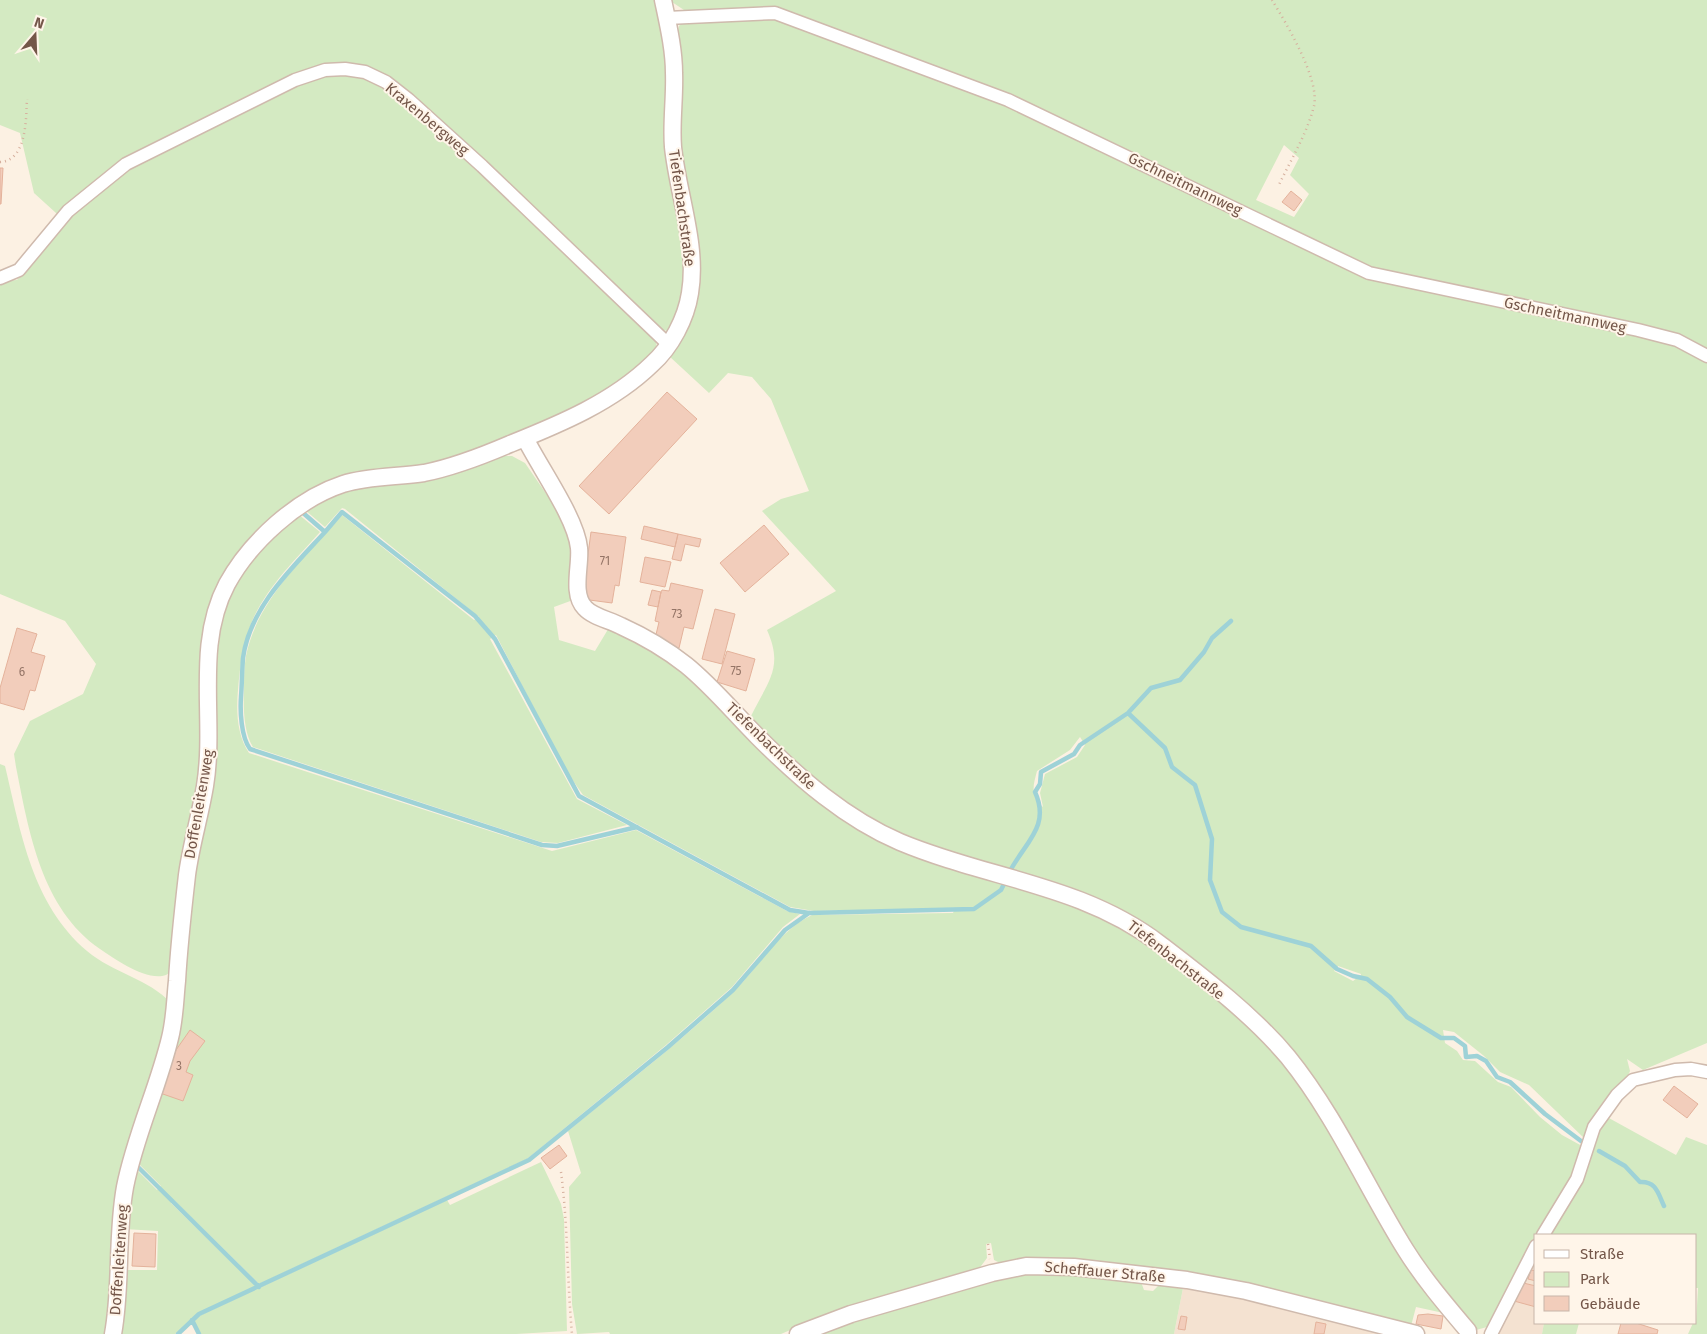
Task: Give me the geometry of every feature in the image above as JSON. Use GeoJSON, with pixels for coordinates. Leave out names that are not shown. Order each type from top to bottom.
{"type":"FeatureCollection","features":[{"type":"Feature","properties":{"kind":"street","name":"Tiefenbachstraße"},"geometry":{"type":"LineString","coordinates":[[663,0],[674,68],[673,145],[692,265],[690,295],[683,319],[669,345],[653,364],[594,407],[525,438],[574,525],[579,548],[579,597],[584,607],[631,630],[682,662],[703,679],[793,770],[826,798],[863,823],[898,841],[935,855],[1016,878],[1099,906],[1123,919],[1185,964],[1242,1012],[1288,1058],[1332,1121],[1407,1252],[1441,1299],[1468,1330],[1468,1334]]}},
{"type":"Feature","properties":{"kind":"street","name":"Gschneitmannweg"},"geometry":{"type":"LineString","coordinates":[[666,18],[774,13],[1008,100],[1369,272],[1638,330],[1677,340],[1707,356]]}},
{"type":"Feature","properties":{"kind":"street","name":"Kraxenbergweg"},"geometry":{"type":"LineString","coordinates":[[0,278],[19,270],[68,211],[126,164],[295,80],[325,70],[345,69],[386,82],[409,100],[669,345]]}},
{"type":"Feature","properties":{"kind":"street","name":"Doffenleitenweg"},"geometry":{"type":"LineString","coordinates":[[113,1334],[118,1299],[119,1224],[126,1182],[168,1045],[176,1006],[176,985],[188,869],[205,786],[210,746],[208,661],[212,623],[226,586],[240,563],[260,541],[286,516],[315,497],[344,484],[425,472],[469,461],[525,438]]}},
{"type":"Feature","properties":{"kind":"street"},"geometry":{"type":"LineString","coordinates":[[1544,1234],[1576,1179],[1594,1127],[1618,1095],[1634,1080],[1675,1070],[1691,1069],[1707,1072]]}},
{"type":"Feature","properties":{"kind":"street"},"geometry":{"type":"LineString","coordinates":[[1491,1334],[1534,1250]]}},
{"type":"Feature","properties":{"kind":"street","name":"Scheffauer Straße"},"geometry":{"type":"LineString","coordinates":[[798,1334],[851,1314],[992,1273],[1026,1266],[1074,1267],[1187,1280],[1255,1293],[1416,1334]]}},
{"type":"Feature","properties":{"kind":"path"},"geometry":{"type":"LineString","coordinates":[[1272,0],[1294,36],[1309,71],[1315,104],[1278,187]]}},
{"type":"Feature","properties":{"kind":"path"},"geometry":{"type":"LineString","coordinates":[[0,162],[5,162],[16,152],[25,135],[27,99]]}},
{"type":"Feature","properties":{"kind":"path"},"geometry":{"type":"LineString","coordinates":[[561,1172],[567,1219],[567,1272],[572,1334]]}},
{"type":"Feature","properties":{"kind":"shaded area"},"geometry":{"type":"Polygon","coordinates":[[[1530,1265],[1534,1266],[1534,1324],[1544,1324],[1542,1334],[1499,1334],[1499,1328],[1530,1265]]]}},
{"type":"Feature","properties":{"kind":"shaded area"},"geometry":{"type":"Polygon","coordinates":[[[1183,1288],[1253,1299],[1386,1334],[1174,1334],[1183,1288]]]}},
{"type":"Feature","properties":{"kind":"green space"},"geometry":{"type":"Polygon","coordinates":[[[0,0],[656,0],[664,40],[668,79],[672,181],[685,251],[687,275],[683,305],[678,319],[670,332],[661,329],[412,96],[376,71],[367,68],[352,66],[337,73],[359,76],[379,83],[407,102],[652,334],[656,346],[655,351],[643,367],[620,384],[590,402],[518,437],[484,451],[433,467],[360,475],[337,481],[319,489],[271,523],[239,555],[216,596],[207,624],[200,690],[206,739],[205,759],[182,880],[176,953],[171,971],[166,975],[150,975],[114,958],[80,932],[64,912],[51,891],[41,867],[26,817],[16,767],[14,754],[30,721],[83,694],[96,664],[65,621],[0,594],[0,281],[17,280],[67,223],[34,193],[20,133],[0,125],[0,0]]]}},
{"type":"Feature","properties":{"kind":"green space"},"geometry":{"type":"Polygon","coordinates":[[[669,0],[1707,0],[1707,351],[1671,342],[1707,360],[1707,1043],[1643,1070],[1627,1059],[1630,1071],[1626,1080],[1584,1138],[1529,1085],[1500,1072],[1484,1056],[1454,1032],[1443,1030],[1445,1043],[1457,1051],[1463,1060],[1475,1061],[1498,1082],[1511,1087],[1540,1117],[1562,1135],[1582,1146],[1571,1179],[1539,1234],[1534,1234],[1534,1239],[1497,1314],[1487,1327],[1476,1330],[1433,1284],[1298,1063],[1162,942],[898,836],[831,796],[755,726],[751,716],[768,683],[774,665],[772,643],[767,630],[836,591],[762,511],[781,499],[809,491],[771,399],[752,377],[728,373],[709,393],[669,356],[694,309],[679,158],[676,38],[679,26],[690,14],[669,0]],[[1284,145],[1256,200],[1294,217],[1309,194],[1290,175],[1299,158],[1284,145]],[[1080,737],[1070,750],[1037,771],[1034,781],[1034,795],[1043,807],[1040,793],[1045,774],[1077,757],[1085,745],[1080,737]],[[1338,966],[1334,971],[1353,981],[1361,975],[1361,974],[1338,966]]]}},
{"type":"Feature","properties":{"kind":"green space"},"geometry":{"type":"Polygon","coordinates":[[[497,456],[512,456],[525,463],[569,527],[574,549],[573,600],[554,607],[559,640],[595,651],[610,626],[627,634],[684,672],[820,799],[1000,878],[1128,927],[1248,1023],[1291,1068],[1448,1314],[1416,1307],[1411,1326],[1288,1294],[1002,1264],[994,1260],[991,1243],[986,1244],[987,1258],[978,1270],[823,1316],[781,1334],[610,1334],[609,1332],[577,1334],[572,1304],[569,1187],[581,1173],[568,1131],[694,1028],[734,991],[779,939],[812,915],[953,913],[955,908],[814,911],[790,907],[583,795],[567,772],[496,635],[490,639],[577,799],[627,825],[558,843],[541,842],[253,747],[246,728],[244,705],[245,660],[252,636],[261,616],[285,580],[342,515],[474,620],[479,617],[345,509],[342,508],[325,527],[305,510],[343,490],[497,456]]]}},
{"type":"Feature","properties":{"kind":"green space"},"geometry":{"type":"Polygon","coordinates":[[[298,514],[320,532],[266,595],[253,619],[242,654],[237,714],[242,739],[249,753],[552,851],[636,830],[787,911],[800,914],[783,927],[732,987],[666,1045],[527,1159],[259,1284],[174,1200],[171,1203],[256,1286],[200,1312],[175,1334],[118,1334],[123,1270],[157,1270],[158,1231],[124,1229],[135,1168],[157,1190],[161,1186],[137,1162],[142,1156],[180,1022],[212,667],[228,591],[248,560],[298,514]]]}},
{"type":"Feature","properties":{"kind":"green space"},"geometry":{"type":"Polygon","coordinates":[[[0,764],[5,766],[23,842],[31,866],[53,912],[68,932],[97,959],[142,982],[171,1003],[145,1102],[109,1334],[0,1334],[0,764]]]}},
{"type":"Feature","properties":{"kind":"green space"},"geometry":{"type":"Polygon","coordinates":[[[1607,1117],[1676,1155],[1686,1137],[1707,1145],[1707,1334],[1688,1334],[1693,1324],[1697,1324],[1697,1234],[1550,1234],[1572,1199],[1598,1129],[1607,1117]]]}},
{"type":"Feature","properties":{"kind":"green space"},"geometry":{"type":"Polygon","coordinates":[[[541,1162],[561,1204],[564,1219],[567,1331],[516,1334],[200,1334],[194,1321],[201,1315],[447,1200],[450,1205],[541,1162]]]}},
{"type":"Feature","properties":{"kind":"green space"},"geometry":{"type":"Polygon","coordinates":[[[1046,1271],[1141,1282],[1144,1290],[1153,1291],[1159,1285],[1183,1288],[1174,1334],[814,1334],[828,1328],[1008,1275],[1046,1271]]]}},
{"type":"Feature","properties":{"kind":"green space"},"geometry":{"type":"Polygon","coordinates":[[[1544,1324],[1579,1324],[1576,1334],[1542,1334],[1544,1324]]]}},
{"type":"Feature","properties":{"kind":"building"},"geometry":{"type":"Polygon","coordinates":[[[0,168],[3,168],[1,204],[0,204],[0,168]]]}},
{"type":"Feature","properties":{"kind":"building"},"geometry":{"type":"Polygon","coordinates":[[[1291,191],[1302,200],[1294,211],[1282,202],[1291,191]]]}},
{"type":"Feature","properties":{"kind":"building"},"geometry":{"type":"Polygon","coordinates":[[[667,392],[697,419],[609,514],[579,486],[667,392]]]}},
{"type":"Feature","properties":{"kind":"building"},"geometry":{"type":"Polygon","coordinates":[[[764,525],[789,554],[745,592],[720,563],[764,525]]]}},
{"type":"Feature","properties":{"kind":"building"},"geometry":{"type":"Polygon","coordinates":[[[644,526],[678,534],[675,547],[641,539],[644,526]]]}},
{"type":"Feature","properties":{"kind":"building"},"geometry":{"type":"Polygon","coordinates":[[[591,532],[626,537],[619,586],[615,585],[612,603],[582,599],[591,532]]]}},
{"type":"Feature","properties":{"kind":"building"},"geometry":{"type":"Polygon","coordinates":[[[678,534],[701,539],[699,547],[685,544],[681,561],[672,559],[678,534]]]}},
{"type":"Feature","properties":{"kind":"building"},"geometry":{"type":"Polygon","coordinates":[[[645,557],[671,562],[665,587],[640,582],[645,557]]]}},
{"type":"Feature","properties":{"kind":"building"},"geometry":{"type":"Polygon","coordinates":[[[671,583],[703,590],[693,629],[684,627],[679,648],[654,643],[659,622],[655,621],[661,592],[662,590],[669,591],[671,583]]]}},
{"type":"Feature","properties":{"kind":"building"},"geometry":{"type":"Polygon","coordinates":[[[652,590],[661,592],[658,607],[648,605],[652,590]]]}},
{"type":"Feature","properties":{"kind":"building"},"geometry":{"type":"Polygon","coordinates":[[[715,609],[735,614],[722,664],[702,659],[715,609]]]}},
{"type":"Feature","properties":{"kind":"building"},"geometry":{"type":"Polygon","coordinates":[[[17,628],[37,634],[31,652],[45,656],[35,691],[30,690],[24,710],[0,703],[0,688],[17,628]]]}},
{"type":"Feature","properties":{"kind":"building"},"geometry":{"type":"Polygon","coordinates":[[[727,651],[755,659],[746,691],[717,682],[727,651]]]}},
{"type":"Feature","properties":{"kind":"building"},"geometry":{"type":"Polygon","coordinates":[[[190,1030],[205,1041],[190,1061],[186,1072],[193,1075],[183,1101],[160,1093],[176,1050],[190,1030]]]}},
{"type":"Feature","properties":{"kind":"building"},"geometry":{"type":"Polygon","coordinates":[[[1674,1086],[1698,1104],[1687,1118],[1663,1100],[1674,1086]]]}},
{"type":"Feature","properties":{"kind":"building"},"geometry":{"type":"Polygon","coordinates":[[[559,1145],[567,1156],[550,1169],[541,1158],[559,1145]]]}},
{"type":"Feature","properties":{"kind":"building"},"geometry":{"type":"Polygon","coordinates":[[[134,1233],[156,1234],[155,1267],[132,1266],[134,1233]]]}},
{"type":"Feature","properties":{"kind":"building"},"geometry":{"type":"Polygon","coordinates":[[[1531,1270],[1534,1271],[1534,1280],[1528,1279],[1531,1270]]]}},
{"type":"Feature","properties":{"kind":"building"},"geometry":{"type":"Polygon","coordinates":[[[1519,1282],[1534,1286],[1534,1306],[1514,1301],[1519,1282]]]}},
{"type":"Feature","properties":{"kind":"building"},"geometry":{"type":"Polygon","coordinates":[[[1418,1315],[1443,1316],[1441,1329],[1416,1324],[1418,1315]]]}},
{"type":"Feature","properties":{"kind":"building"},"geometry":{"type":"Polygon","coordinates":[[[1181,1316],[1187,1317],[1185,1330],[1178,1329],[1181,1316]]]}},
{"type":"Feature","properties":{"kind":"building"},"geometry":{"type":"Polygon","coordinates":[[[1316,1322],[1326,1324],[1324,1334],[1314,1334],[1316,1322]]]}},
{"type":"Feature","properties":{"kind":"building"},"geometry":{"type":"Polygon","coordinates":[[[1621,1324],[1639,1324],[1658,1330],[1657,1334],[1618,1334],[1621,1324]]]}},
{"type":"Feature","properties":{"kind":"waterway"},"geometry":{"type":"LineString","coordinates":[[302,512],[325,532],[342,512],[475,616],[495,639],[579,796],[790,910],[809,913],[974,909],[1001,890],[1006,880]]}},
{"type":"Feature","properties":{"kind":"waterway"},"geometry":{"type":"LineString","coordinates":[[325,532],[274,589],[263,605],[247,639],[243,658],[241,709],[243,731],[250,749],[542,845],[557,846],[637,827]]}},
{"type":"Feature","properties":{"kind":"waterway"},"geometry":{"type":"LineString","coordinates":[[1009,873],[1038,825],[1040,815],[1035,792],[1040,784],[1041,772],[1074,754],[1080,745],[1128,713],[1151,688],[1180,680],[1204,652],[1212,638],[1231,621]]}},
{"type":"Feature","properties":{"kind":"waterway"},"geometry":{"type":"LineString","coordinates":[[1128,713],[1165,748],[1172,767],[1195,785],[1212,839],[1210,880],[1222,912],[1241,927],[1311,946],[1337,969],[1353,976],[1367,979],[1390,997],[1407,1017],[1441,1038],[1454,1038],[1465,1046],[1466,1057],[1477,1056],[1486,1061],[1497,1077],[1510,1082],[1545,1114],[1581,1141]]}},
{"type":"Feature","properties":{"kind":"waterway"},"geometry":{"type":"LineString","coordinates":[[178,1334],[199,1314],[529,1160],[668,1047],[733,990],[785,930],[809,913]]}},
{"type":"Feature","properties":{"kind":"waterway"},"geometry":{"type":"LineString","coordinates":[[1599,1151],[1625,1166],[1640,1182],[1653,1186],[1664,1206]]}},
{"type":"Feature","properties":{"kind":"waterway"},"geometry":{"type":"LineString","coordinates":[[136,1165],[259,1287]]}},
{"type":"Feature","properties":{"kind":"waterway"},"geometry":{"type":"LineString","coordinates":[[192,1320],[199,1334]]}}]}
